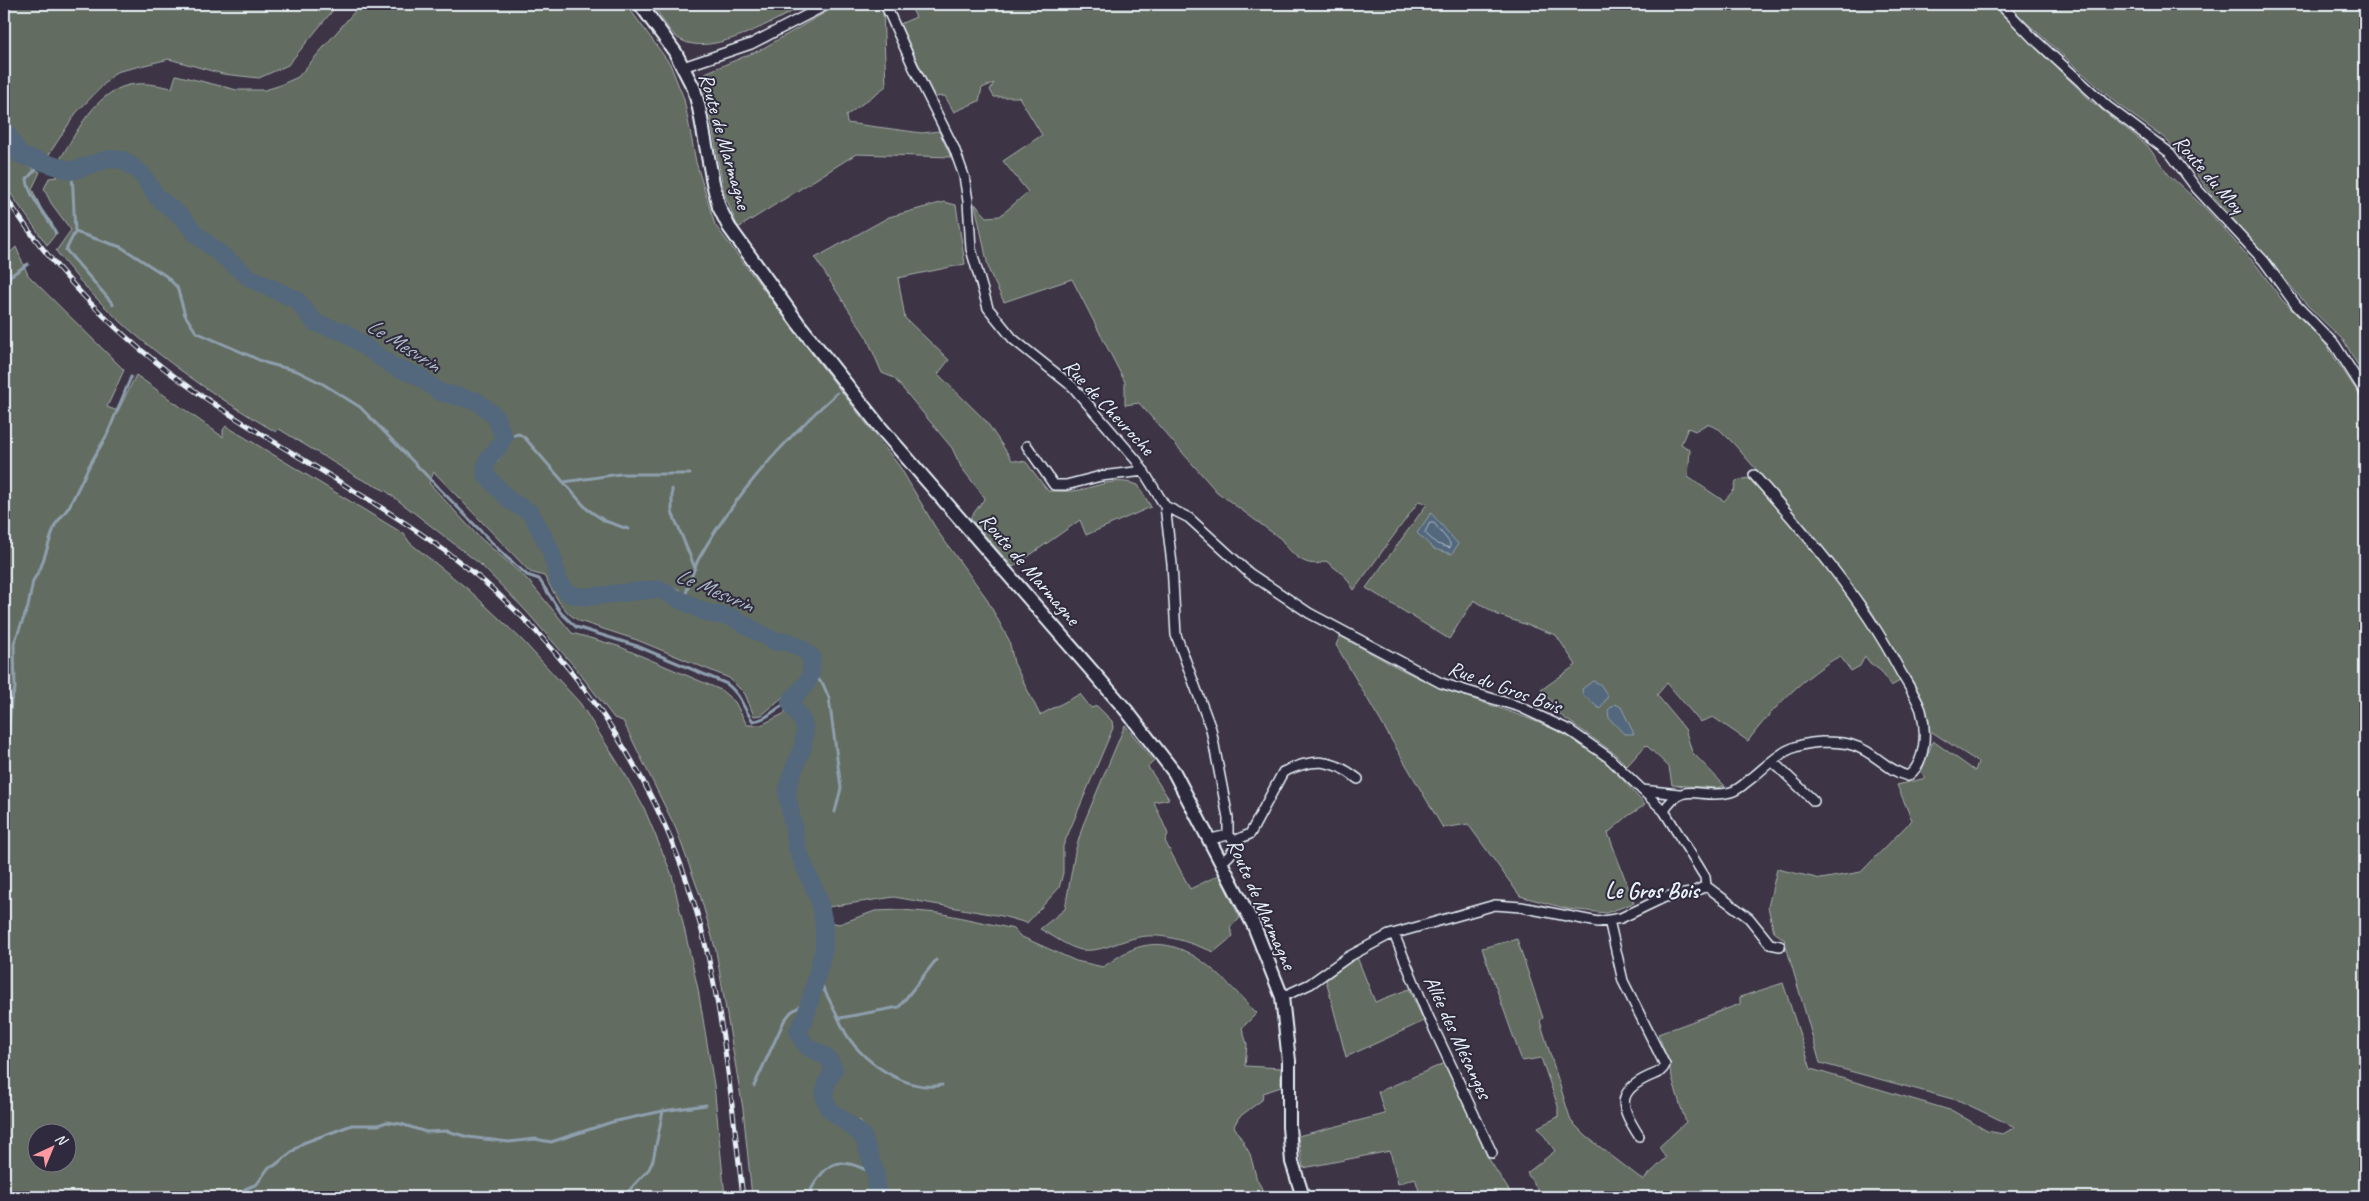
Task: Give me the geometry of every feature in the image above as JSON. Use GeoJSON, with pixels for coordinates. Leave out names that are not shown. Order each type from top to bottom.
{"type":"FeatureCollection","features":[{"type":"Feature","properties":{"kind":"main road","name":"Route de Marmagne"},"geometry":{"type":"LineString","coordinates":[[640,4],[683,67],[700,108],[713,184],[719,206],[729,227],[798,323],[880,426],[1145,732],[1174,772],[1254,926],[1282,997],[1289,1061],[1289,1127],[1292,1162],[1303,1197]]}},
{"type":"Feature","properties":{"kind":"street"},"geometry":{"type":"LineString","coordinates":[[683,67],[750,44],[828,4]]}},
{"type":"Feature","properties":{"kind":"street","name":"Rue de Chevroche"},"geometry":{"type":"LineString","coordinates":[[885,4],[913,66],[954,148],[964,176],[968,201],[971,249],[988,308],[1013,339],[1073,387],[1144,471],[1165,506],[1172,564],[1176,635],[1211,730],[1231,838]]}},
{"type":"Feature","properties":{"kind":"street","name":"Route du Moy"},"geometry":{"type":"LineString","coordinates":[[2000,4],[2033,38],[2107,106],[2170,153],[2197,189],[2264,261],[2296,305],[2335,345],[2365,392]]}},
{"type":"Feature","properties":{"kind":"street"},"geometry":{"type":"LineString","coordinates":[[1027,446],[1054,485],[1066,485],[1100,476],[1144,471]]}},
{"type":"Feature","properties":{"kind":"street"},"geometry":{"type":"LineString","coordinates":[[1664,811],[1672,798],[1683,792],[1720,795],[1734,791],[1790,748],[1802,743],[1833,742],[1852,744],[1865,750],[1895,773],[1908,776],[1916,770],[1925,739],[1920,710],[1869,615],[1811,540],[1754,474]]}},
{"type":"Feature","properties":{"kind":"street","name":"Rue du Gros Bois"},"geometry":{"type":"LineString","coordinates":[[1165,506],[1189,518],[1249,573],[1309,613],[1442,683],[1520,707],[1570,730],[1608,757],[1664,811],[1705,876],[1706,886]]}},
{"type":"Feature","properties":{"kind":"street"},"geometry":{"type":"LineString","coordinates":[[1211,840],[1221,835],[1231,838],[1250,834],[1283,772],[1314,761],[1328,762],[1345,768],[1358,779]]}},
{"type":"Feature","properties":{"kind":"street"},"geometry":{"type":"LineString","coordinates":[[1772,761],[1814,801]]}},
{"type":"Feature","properties":{"kind":"street"},"geometry":{"type":"LineString","coordinates":[[1642,790],[1679,794]]}},
{"type":"Feature","properties":{"kind":"street"},"geometry":{"type":"LineString","coordinates":[[1222,862],[1232,854],[1235,847],[1231,838]]}},
{"type":"Feature","properties":{"kind":"street"},"geometry":{"type":"LineString","coordinates":[[1282,997],[1310,984],[1348,957],[1394,934],[1495,905],[1521,907],[1598,922],[1621,918],[1665,897],[1691,893],[1706,886],[1749,918],[1770,944],[1780,946]]}},
{"type":"Feature","properties":{"kind":"street"},"geometry":{"type":"LineString","coordinates":[[1609,920],[1619,953],[1623,981],[1665,1065],[1663,1070],[1632,1084],[1624,1099],[1623,1110],[1639,1136]]}},
{"type":"Feature","properties":{"kind":"street","name":"Allée des Mésanges"},"geometry":{"type":"LineString","coordinates":[[1394,934],[1424,1008],[1492,1153]]}},
{"type":"Feature","properties":{"kind":"green space"},"geometry":{"type":"Polygon","coordinates":[[[4,4],[338,4],[288,65],[259,78],[223,74],[169,59],[116,72],[76,113],[42,165],[18,152],[4,135],[4,4]]]}},
{"type":"Feature","properties":{"kind":"green space"},"geometry":{"type":"Polygon","coordinates":[[[361,4],[626,4],[670,64],[684,99],[696,162],[715,225],[900,467],[938,532],[985,596],[1009,640],[1014,663],[1040,715],[1080,694],[1091,708],[1097,706],[1112,721],[1113,728],[1063,846],[1063,873],[1059,888],[1027,923],[1002,916],[894,897],[828,907],[816,919],[839,924],[875,911],[901,910],[939,913],[1014,929],[1020,936],[1076,961],[1103,967],[1127,952],[1143,946],[1160,945],[1176,948],[1192,955],[1220,976],[1257,1013],[1242,1028],[1247,1044],[1245,1066],[1281,1068],[1281,1087],[1263,1093],[1262,1100],[1239,1117],[1234,1126],[1250,1154],[1257,1180],[1267,1197],[887,1197],[870,1139],[860,1120],[849,1129],[866,1153],[873,1197],[752,1197],[743,1109],[716,951],[700,895],[676,829],[623,721],[614,718],[574,666],[526,611],[480,564],[386,491],[359,478],[279,429],[276,432],[186,374],[129,329],[102,304],[56,251],[71,230],[51,203],[44,189],[49,178],[57,177],[56,166],[79,127],[98,103],[110,93],[123,87],[137,84],[172,88],[176,75],[237,90],[265,90],[298,77],[361,4]],[[507,431],[500,439],[496,463],[508,448],[507,431]],[[434,472],[429,483],[477,535],[528,580],[572,633],[618,646],[721,690],[735,702],[747,725],[761,725],[785,713],[785,695],[762,715],[754,716],[745,694],[729,678],[637,640],[579,621],[569,614],[559,602],[544,576],[530,572],[434,472]],[[670,586],[660,597],[676,603],[681,590],[670,586]]]}},
{"type":"Feature","properties":{"kind":"green space"},"geometry":{"type":"Polygon","coordinates":[[[652,4],[807,4],[745,34],[710,44],[694,44],[677,37],[652,4]]]}},
{"type":"Feature","properties":{"kind":"green space"},"geometry":{"type":"Polygon","coordinates":[[[840,4],[879,4],[883,10],[886,86],[846,116],[847,123],[922,133],[939,131],[951,157],[856,154],[738,228],[724,192],[707,99],[702,82],[705,73],[760,50],[840,4]]]}},
{"type":"Feature","properties":{"kind":"green space"},"geometry":{"type":"Polygon","coordinates":[[[909,4],[1991,4],[2092,102],[2147,145],[2169,175],[2206,209],[2257,266],[2282,300],[2324,342],[2365,403],[2365,1197],[1542,1197],[1527,1173],[1555,1151],[1538,1127],[1558,1117],[1558,1106],[1541,1058],[1522,1061],[1482,948],[1517,939],[1543,1018],[1540,1021],[1571,1121],[1587,1137],[1643,1180],[1666,1158],[1659,1147],[1686,1122],[1658,1034],[1740,1004],[1740,997],[1783,983],[1811,1069],[1953,1111],[1987,1131],[2003,1134],[2015,1127],[1960,1101],[1820,1063],[1784,939],[1774,932],[1768,907],[1777,869],[1821,879],[1861,872],[1912,820],[1897,785],[1926,778],[1921,772],[1933,741],[1975,771],[1978,762],[1932,732],[1928,734],[1925,708],[1873,613],[1815,537],[1734,444],[1719,429],[1707,424],[1695,431],[1688,428],[1681,444],[1690,450],[1688,477],[1724,501],[1734,490],[1736,481],[1748,478],[1791,524],[1851,599],[1886,653],[1900,681],[1891,686],[1881,671],[1870,663],[1865,656],[1860,666],[1851,671],[1840,656],[1815,673],[1790,694],[1767,717],[1748,741],[1713,717],[1700,722],[1667,683],[1657,695],[1685,729],[1692,752],[1725,786],[1716,788],[1672,785],[1669,767],[1646,745],[1627,766],[1614,753],[1549,707],[1553,703],[1541,690],[1576,665],[1556,635],[1498,615],[1474,600],[1449,639],[1366,588],[1427,504],[1419,501],[1354,590],[1345,576],[1326,561],[1312,564],[1300,559],[1281,539],[1217,492],[1139,403],[1125,405],[1125,382],[1072,279],[1004,302],[989,271],[975,204],[987,217],[1000,216],[1028,192],[1003,161],[1042,135],[1019,97],[994,97],[990,90],[994,83],[982,88],[979,101],[954,112],[945,96],[934,97],[900,24],[916,17],[909,4]]]}},
{"type":"Feature","properties":{"kind":"green space"},"geometry":{"type":"Polygon","coordinates":[[[2006,4],[2365,4],[2365,378],[2344,341],[2307,305],[2208,190],[2182,155],[2163,137],[2117,104],[2006,4]]]}},
{"type":"Feature","properties":{"kind":"green space"},"geometry":{"type":"Polygon","coordinates":[[[4,145],[20,162],[40,172],[32,189],[43,212],[52,223],[55,235],[47,245],[4,184],[4,145]]]}},
{"type":"Feature","properties":{"kind":"green space"},"geometry":{"type":"Polygon","coordinates":[[[944,202],[956,205],[965,264],[898,278],[905,318],[949,360],[938,374],[986,421],[1012,460],[1026,462],[1048,491],[1076,491],[1109,483],[1130,483],[1138,485],[1151,507],[1086,535],[1080,520],[1013,567],[970,518],[985,498],[961,467],[952,448],[894,378],[882,373],[867,338],[815,258],[889,217],[944,202]]]}},
{"type":"Feature","properties":{"kind":"green space"},"geometry":{"type":"Polygon","coordinates":[[[16,247],[28,275],[124,370],[107,407],[118,411],[136,375],[223,437],[223,430],[226,426],[404,534],[410,543],[469,590],[522,640],[580,703],[644,808],[672,875],[698,989],[714,1085],[725,1197],[4,1197],[4,259],[16,247]]]}},
{"type":"Feature","properties":{"kind":"green space"},"geometry":{"type":"Polygon","coordinates":[[[1340,636],[1390,664],[1429,682],[1564,734],[1601,758],[1645,805],[1608,833],[1634,903],[1606,913],[1568,909],[1520,896],[1468,824],[1443,828],[1336,645],[1340,636]]]}},
{"type":"Feature","properties":{"kind":"green space"},"geometry":{"type":"Polygon","coordinates":[[[1125,725],[1154,761],[1148,767],[1169,799],[1154,802],[1168,834],[1165,841],[1190,889],[1219,875],[1240,918],[1230,928],[1233,936],[1214,952],[1173,938],[1152,936],[1131,939],[1101,948],[1082,950],[1066,944],[1040,929],[1065,909],[1075,852],[1083,825],[1125,725]]]}},
{"type":"Feature","properties":{"kind":"green space"},"geometry":{"type":"Polygon","coordinates":[[[1357,957],[1375,1002],[1409,989],[1424,1021],[1346,1057],[1326,980],[1357,957]]]}},
{"type":"Feature","properties":{"kind":"green space"},"geometry":{"type":"Polygon","coordinates":[[[1445,1063],[1487,1156],[1510,1192],[1510,1197],[1421,1197],[1415,1178],[1398,1184],[1390,1151],[1303,1168],[1298,1136],[1385,1114],[1378,1092],[1445,1063]]]}},
{"type":"Feature","properties":{"kind":"water"},"geometry":{"type":"Polygon","coordinates":[[[1431,513],[1458,544],[1452,554],[1434,549],[1417,533],[1431,513]]]}},
{"type":"Feature","properties":{"kind":"water"},"geometry":{"type":"Polygon","coordinates":[[[1593,681],[1600,684],[1608,696],[1600,709],[1583,695],[1582,689],[1593,681]]]}},
{"type":"Feature","properties":{"kind":"water"},"geometry":{"type":"Polygon","coordinates":[[[1615,704],[1621,707],[1634,734],[1624,734],[1609,718],[1608,710],[1615,704]]]}},
{"type":"Feature","properties":{"kind":"waterway","name":"Le Mesvrin"},"geometry":{"type":"LineString","coordinates":[[4,129],[20,155],[72,171],[108,159],[123,160],[141,173],[157,197],[182,217],[196,234],[250,278],[297,300],[315,323],[344,332],[394,367],[419,376],[439,392],[477,401],[495,416],[504,437],[487,461],[485,474],[509,500],[531,513],[551,551],[559,583],[569,594],[586,597],[658,589],[707,613],[731,617],[776,642],[786,641],[801,648],[812,657],[810,676],[790,702],[803,722],[805,730],[803,746],[791,776],[787,793],[797,848],[819,900],[824,924],[824,949],[805,1019],[798,1031],[807,1046],[826,1057],[834,1070],[827,1082],[824,1096],[828,1108],[863,1136],[876,1175],[876,1190],[880,1197]]}},
{"type":"Feature","properties":{"kind":"waterway"},"geometry":{"type":"LineString","coordinates":[[42,162],[27,179],[28,186],[56,233]]}},
{"type":"Feature","properties":{"kind":"waterway"},"geometry":{"type":"LineString","coordinates":[[72,171],[75,232],[66,250],[113,304]]}},
{"type":"Feature","properties":{"kind":"waterway"},"geometry":{"type":"LineString","coordinates":[[75,232],[121,247],[166,276],[177,287],[185,315],[196,332],[266,363],[297,371],[323,384],[360,407],[505,556],[527,575],[539,579],[561,613],[576,627],[637,646],[727,684],[739,697],[753,721],[767,716],[790,702]]}},
{"type":"Feature","properties":{"kind":"waterway"},"geometry":{"type":"LineString","coordinates":[[4,280],[28,264]]}},
{"type":"Feature","properties":{"kind":"waterway"},"geometry":{"type":"LineString","coordinates":[[4,746],[8,742],[11,701],[15,689],[14,643],[28,607],[33,581],[41,567],[55,525],[69,507],[107,435],[131,377]]}},
{"type":"Feature","properties":{"kind":"waterway"},"geometry":{"type":"LineString","coordinates":[[684,600],[698,560],[743,492],[779,450],[837,393]]}},
{"type":"Feature","properties":{"kind":"waterway"},"geometry":{"type":"LineString","coordinates":[[504,437],[519,434],[525,438],[587,509],[605,521],[628,529]]}},
{"type":"Feature","properties":{"kind":"waterway"},"geometry":{"type":"LineString","coordinates":[[564,482],[620,474],[690,474]]}},
{"type":"Feature","properties":{"kind":"waterway"},"geometry":{"type":"LineString","coordinates":[[672,489],[672,512],[695,568]]}},
{"type":"Feature","properties":{"kind":"waterway"},"geometry":{"type":"LineString","coordinates":[[811,673],[823,684],[829,698],[841,788],[835,812]]}},
{"type":"Feature","properties":{"kind":"waterway"},"geometry":{"type":"LineString","coordinates":[[840,1018],[899,1007],[936,960]]}},
{"type":"Feature","properties":{"kind":"waterway"},"geometry":{"type":"LineString","coordinates":[[817,976],[843,1028],[860,1052],[885,1072],[899,1079],[928,1086],[942,1085]]}},
{"type":"Feature","properties":{"kind":"waterway"},"geometry":{"type":"LineString","coordinates":[[754,1086],[784,1021],[791,1012],[810,1000]]}},
{"type":"Feature","properties":{"kind":"waterway"},"geometry":{"type":"LineString","coordinates":[[237,1197],[245,1189],[257,1184],[269,1167],[274,1166],[303,1143],[352,1125],[378,1125],[387,1122],[401,1124],[426,1132],[447,1131],[468,1137],[509,1142],[535,1139],[551,1142],[612,1122],[663,1111],[706,1105]]}},
{"type":"Feature","properties":{"kind":"waterway"},"geometry":{"type":"LineString","coordinates":[[623,1197],[649,1169],[653,1160],[663,1111]]}},
{"type":"Feature","properties":{"kind":"waterway"},"geometry":{"type":"LineString","coordinates":[[807,1197],[821,1174],[835,1164],[852,1165],[876,1175]]}},
{"type":"Feature","properties":{"kind":"railway"},"geometry":{"type":"LineString","coordinates":[[4,194],[44,250],[66,276],[89,302],[140,349],[167,371],[214,404],[401,520],[465,566],[522,617],[560,658],[594,702],[625,749],[652,798],[675,849],[694,902],[708,956],[720,1016],[743,1197]]}},
{"type":"Feature","properties":{"kind":"district","name":"Le Gros Bois"},"geometry":{"type":"Point","coordinates":[1652,890]}}]}
